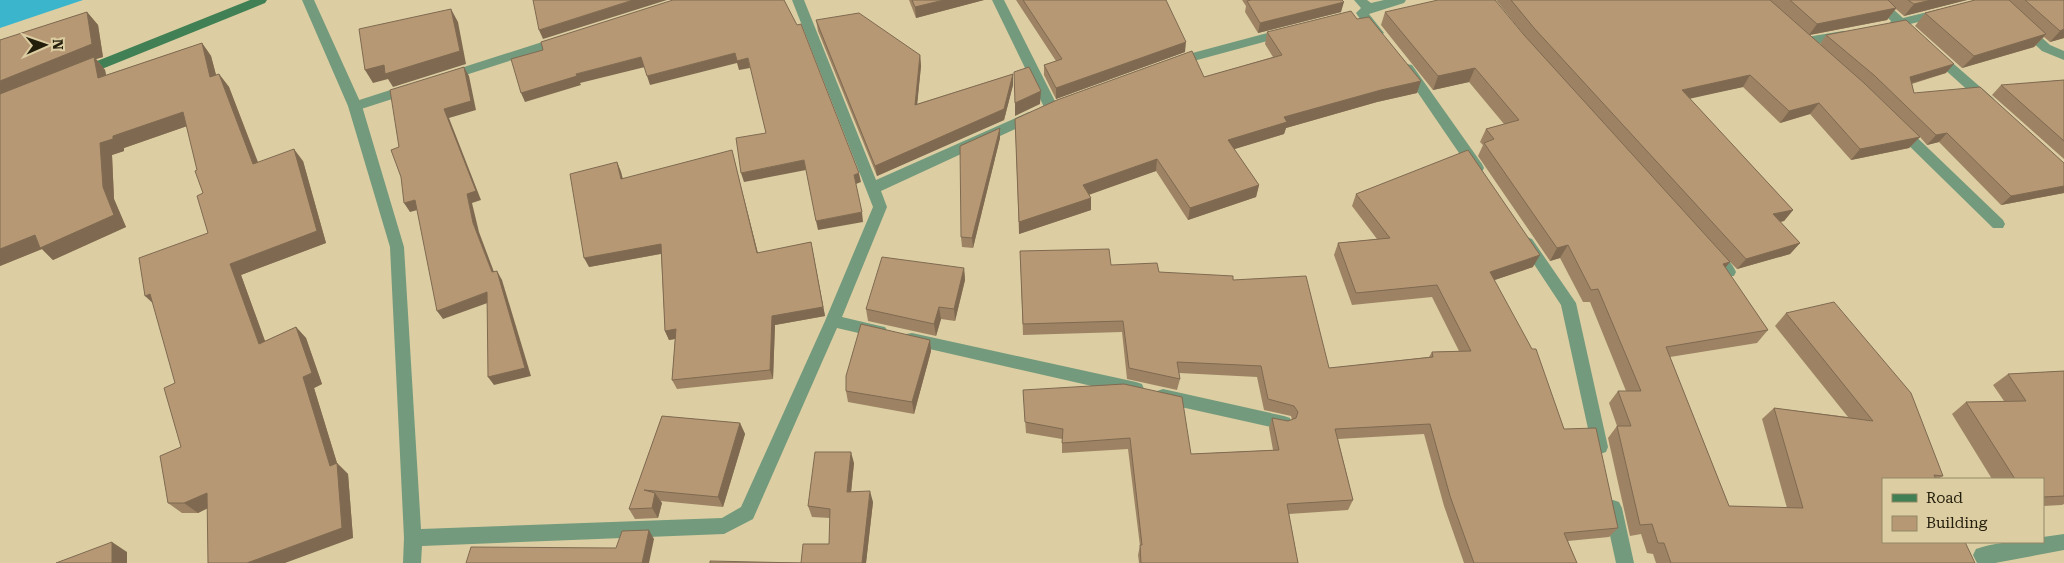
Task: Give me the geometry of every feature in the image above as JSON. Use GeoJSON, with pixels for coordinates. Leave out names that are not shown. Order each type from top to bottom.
{"type":"FeatureCollection","features":[{"type":"Feature","properties":{"kind":"street"},"geometry":{"type":"LineString","coordinates":[[72,76],[261,0]]}},
{"type":"Feature","properties":{"kind":"street"},"geometry":{"type":"LineString","coordinates":[[308,0],[355,106],[397,247],[413,538],[412,563]]}},
{"type":"Feature","properties":{"kind":"street"},"geometry":{"type":"LineString","coordinates":[[413,538],[724,526],[747,513],[833,321],[880,207],[798,0]]}},
{"type":"Feature","properties":{"kind":"street"},"geometry":{"type":"LineString","coordinates":[[873,188],[1056,106],[998,0]]}},
{"type":"Feature","properties":{"kind":"street"},"geometry":{"type":"LineString","coordinates":[[1386,43],[1361,9],[1400,0]]}},
{"type":"Feature","properties":{"kind":"street"},"geometry":{"type":"LineString","coordinates":[[1876,0],[1997,110]]}},
{"type":"Feature","properties":{"kind":"street"},"geometry":{"type":"LineString","coordinates":[[1988,1],[2046,48],[2064,56]]}},
{"type":"Feature","properties":{"kind":"street"},"geometry":{"type":"LineString","coordinates":[[1882,27],[1954,9]]}},
{"type":"Feature","properties":{"kind":"street"},"geometry":{"type":"LineString","coordinates":[[1167,65],[1194,56],[1297,30]]}},
{"type":"Feature","properties":{"kind":"street"},"geometry":{"type":"LineString","coordinates":[[1792,30],[1819,54]]}},
{"type":"Feature","properties":{"kind":"street"},"geometry":{"type":"LineString","coordinates":[[1805,42],[1853,32]]}},
{"type":"Feature","properties":{"kind":"street"},"geometry":{"type":"LineString","coordinates":[[355,106],[573,36]]}},
{"type":"Feature","properties":{"kind":"street"},"geometry":{"type":"LineString","coordinates":[[1398,58],[1427,94],[1487,183]]}},
{"type":"Feature","properties":{"kind":"street"},"geometry":{"type":"LineString","coordinates":[[1888,117],[1998,224]]}},
{"type":"Feature","properties":{"kind":"street"},"geometry":{"type":"LineString","coordinates":[[1519,231],[1568,304],[1602,457]]}},
{"type":"Feature","properties":{"kind":"street"},"geometry":{"type":"LineString","coordinates":[[1703,242],[1730,272]]}},
{"type":"Feature","properties":{"kind":"street"},"geometry":{"type":"LineString","coordinates":[[833,321],[1284,423]]}},
{"type":"Feature","properties":{"kind":"street"},"geometry":{"type":"LineString","coordinates":[[1610,496],[1625,563]]}},
{"type":"Feature","properties":{"kind":"street"},"geometry":{"type":"LineString","coordinates":[[1986,563],[1982,556],[2064,542]]}},
{"type":"Feature","properties":{"kind":"water"},"geometry":{"type":"Polygon","coordinates":[[[0,0],[83,0],[0,28],[0,0]]]}},
{"type":"Feature","properties":{"kind":"building"},"geometry":{"type":"Polygon","coordinates":[[[533,0],[633,0],[539,30],[533,0]]]}},
{"type":"Feature","properties":{"kind":"building"},"geometry":{"type":"Polygon","coordinates":[[[673,0],[784,0],[797,25],[801,24],[859,173],[854,175],[862,212],[816,221],[804,160],[741,173],[736,138],[766,133],[748,58],[737,61],[735,53],[647,76],[641,57],[576,74],[577,76],[521,93],[511,59],[543,50],[541,42],[673,0]]]}},
{"type":"Feature","properties":{"kind":"building"},"geometry":{"type":"Polygon","coordinates":[[[912,0],[944,0],[915,7],[912,0]]]}},
{"type":"Feature","properties":{"kind":"building"},"geometry":{"type":"Polygon","coordinates":[[[1023,0],[1166,0],[1186,42],[1056,88],[1044,65],[1062,59],[1023,0]]]}},
{"type":"Feature","properties":{"kind":"building"},"geometry":{"type":"Polygon","coordinates":[[[1342,0],[1344,2],[1260,23],[1247,1],[1342,0]]]}},
{"type":"Feature","properties":{"kind":"building"},"geometry":{"type":"Polygon","coordinates":[[[1438,0],[1495,0],[1524,35],[1730,262],[1723,264],[1768,330],[1666,347],[1729,506],[1803,508],[1774,408],[1873,421],[1786,313],[1834,302],[1911,393],[1943,476],[1934,475],[1936,478],[1882,478],[1882,543],[1965,543],[1975,563],[1671,563],[1664,543],[1658,543],[1652,524],[1640,525],[1617,426],[1631,426],[1618,391],[1641,391],[1598,289],[1591,290],[1568,245],[1557,248],[1484,143],[1494,139],[1486,129],[1519,120],[1475,68],[1438,76],[1385,12],[1438,0]]]}},
{"type":"Feature","properties":{"kind":"building"},"geometry":{"type":"Polygon","coordinates":[[[1511,0],[1770,0],[1864,83],[1920,137],[1860,149],[1819,103],[1789,111],[1750,75],[1682,90],[1793,210],[1773,214],[1800,243],[1746,259],[1534,28],[1511,0]]]}},
{"type":"Feature","properties":{"kind":"building"},"geometry":{"type":"Polygon","coordinates":[[[1790,0],[1888,0],[1896,8],[1817,24],[1790,0]]]}},
{"type":"Feature","properties":{"kind":"building"},"geometry":{"type":"Polygon","coordinates":[[[1908,0],[1931,0],[1914,4],[1908,0]]]}},
{"type":"Feature","properties":{"kind":"building"},"geometry":{"type":"Polygon","coordinates":[[[1975,0],[2009,0],[2046,34],[1974,56],[1925,13],[1975,0]]]}},
{"type":"Feature","properties":{"kind":"building"},"geometry":{"type":"Polygon","coordinates":[[[2025,0],[2064,0],[2064,29],[2060,31],[2025,0]]]}},
{"type":"Feature","properties":{"kind":"building"},"geometry":{"type":"Polygon","coordinates":[[[451,9],[460,51],[385,74],[384,65],[365,70],[359,29],[451,9]]]}},
{"type":"Feature","properties":{"kind":"building"},"geometry":{"type":"Polygon","coordinates":[[[1351,11],[1357,19],[1369,17],[1421,81],[1284,117],[1287,122],[1228,140],[1259,185],[1190,208],[1157,159],[1083,185],[1091,198],[1019,222],[1015,119],[1057,100],[1192,51],[1204,77],[1282,55],[1267,32],[1351,11]]]}},
{"type":"Feature","properties":{"kind":"building"},"geometry":{"type":"Polygon","coordinates":[[[87,12],[92,44],[0,81],[0,40],[87,12]]]}},
{"type":"Feature","properties":{"kind":"building"},"geometry":{"type":"Polygon","coordinates":[[[859,13],[920,55],[915,105],[1013,74],[1004,109],[875,166],[816,20],[859,13]]]}},
{"type":"Feature","properties":{"kind":"building"},"geometry":{"type":"Polygon","coordinates":[[[1906,20],[1954,64],[1910,77],[1914,93],[1980,87],[2064,163],[2064,186],[2011,196],[1947,133],[1936,135],[1875,76],[1826,35],[1906,20]]]}},
{"type":"Feature","properties":{"kind":"building"},"geometry":{"type":"Polygon","coordinates":[[[202,43],[210,77],[219,74],[253,164],[294,149],[317,231],[230,264],[259,344],[296,327],[312,373],[303,377],[330,466],[337,463],[342,528],[247,563],[208,563],[207,493],[184,503],[168,503],[160,456],[181,447],[164,388],[175,383],[150,294],[145,296],[139,258],[208,233],[197,196],[203,193],[195,171],[197,170],[183,112],[113,136],[113,139],[100,143],[103,187],[114,215],[40,248],[35,235],[0,249],[0,94],[94,57],[98,78],[202,43]]]}},
{"type":"Feature","properties":{"kind":"building"},"geometry":{"type":"Polygon","coordinates":[[[464,67],[471,101],[444,109],[476,191],[467,194],[473,223],[492,272],[497,271],[525,368],[488,377],[487,292],[437,311],[415,200],[404,203],[401,177],[391,150],[399,147],[390,90],[464,67]]]}},
{"type":"Feature","properties":{"kind":"building"},"geometry":{"type":"Polygon","coordinates":[[[1029,67],[1041,91],[1015,103],[1014,72],[1029,67]]]}},
{"type":"Feature","properties":{"kind":"building"},"geometry":{"type":"Polygon","coordinates":[[[2064,80],[2064,141],[2001,85],[2064,80]]]}},
{"type":"Feature","properties":{"kind":"building"},"geometry":{"type":"Polygon","coordinates":[[[1000,128],[972,238],[961,237],[960,146],[1000,128]]]}},
{"type":"Feature","properties":{"kind":"building"},"geometry":{"type":"Polygon","coordinates":[[[732,150],[757,253],[811,242],[823,307],[772,316],[770,370],[672,380],[676,329],[665,331],[661,244],[584,258],[570,174],[617,162],[621,179],[732,150]]]}},
{"type":"Feature","properties":{"kind":"building"},"geometry":{"type":"Polygon","coordinates":[[[1468,150],[1540,255],[1490,272],[1532,349],[1536,349],[1564,429],[1596,428],[1618,528],[1564,533],[1577,563],[1474,563],[1450,496],[1430,424],[1335,429],[1353,500],[1287,504],[1298,563],[1141,563],[1140,545],[1142,545],[1130,438],[1062,443],[1063,429],[1025,422],[1023,390],[1124,384],[1182,397],[1191,454],[1279,450],[1272,418],[1288,421],[1296,418],[1298,412],[1294,406],[1268,399],[1261,366],[1177,362],[1180,379],[1129,368],[1123,321],[1023,324],[1020,251],[1109,249],[1111,265],[1157,263],[1159,272],[1233,276],[1233,280],[1306,276],[1329,368],[1433,357],[1432,352],[1471,351],[1437,285],[1356,293],[1338,243],[1390,238],[1356,194],[1468,150]]]}},
{"type":"Feature","properties":{"kind":"building"},"geometry":{"type":"Polygon","coordinates":[[[882,257],[964,268],[954,309],[939,307],[934,324],[866,309],[882,257]]]}},
{"type":"Feature","properties":{"kind":"building"},"geometry":{"type":"Polygon","coordinates":[[[861,324],[930,340],[912,402],[846,391],[846,376],[861,324]]]}},
{"type":"Feature","properties":{"kind":"building"},"geometry":{"type":"Polygon","coordinates":[[[2064,371],[2064,496],[2044,497],[2044,478],[2014,478],[1966,402],[2026,401],[2008,374],[2064,371]]]}},
{"type":"Feature","properties":{"kind":"building"},"geometry":{"type":"Polygon","coordinates":[[[662,416],[740,423],[718,497],[644,490],[655,493],[652,508],[629,509],[662,416]]]}},
{"type":"Feature","properties":{"kind":"building"},"geometry":{"type":"Polygon","coordinates":[[[815,452],[851,452],[847,492],[870,491],[862,563],[801,563],[803,544],[829,544],[830,509],[808,506],[815,452]]]}},
{"type":"Feature","properties":{"kind":"building"},"geometry":{"type":"Polygon","coordinates":[[[649,530],[642,563],[466,563],[471,547],[616,548],[622,531],[649,530]]]}},
{"type":"Feature","properties":{"kind":"building"},"geometry":{"type":"Polygon","coordinates":[[[112,542],[112,563],[56,563],[112,542]]]}},
{"type":"Feature","properties":{"kind":"building"},"geometry":{"type":"Polygon","coordinates":[[[710,561],[801,563],[710,563],[710,561]]]}}]}
